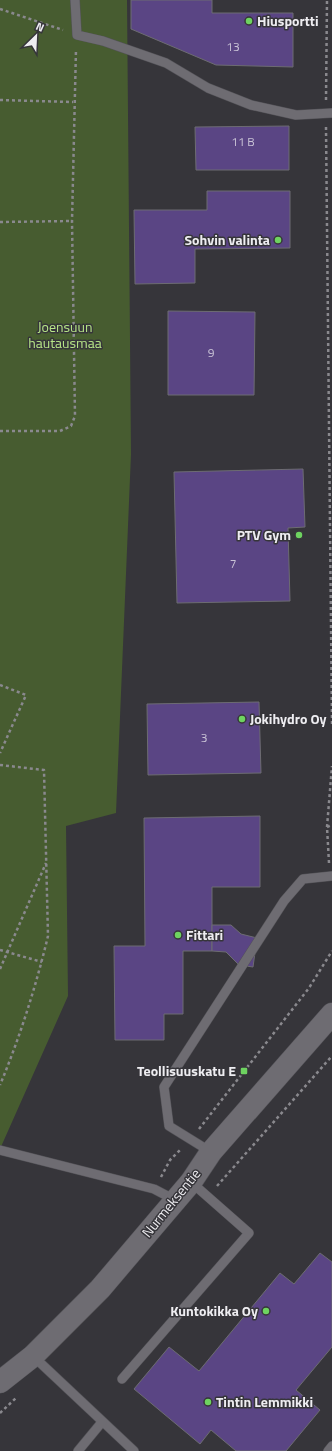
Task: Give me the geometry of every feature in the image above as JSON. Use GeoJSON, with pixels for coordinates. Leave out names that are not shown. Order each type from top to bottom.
{"type":"FeatureCollection","features":[{"type":"Feature","properties":{"kind":"street","name":"Nurmeksentie"},"geometry":{"type":"LineString","coordinates":[[0,1382],[33,1356],[100,1288],[191,1182],[211,1152],[332,1014]]}},
{"type":"Feature","properties":{"kind":"lane"},"geometry":{"type":"LineString","coordinates":[[75,0],[77,35],[103,41],[166,63],[208,88],[251,106],[296,115],[329,113]]}},
{"type":"Feature","properties":{"kind":"lane"},"geometry":{"type":"LineString","coordinates":[[211,1152],[169,1126],[164,1087],[284,901],[303,879],[331,876]]}},
{"type":"Feature","properties":{"kind":"lane"},"geometry":{"type":"LineString","coordinates":[[0,1150],[154,1189],[175,1200]]}},
{"type":"Feature","properties":{"kind":"lane"},"geometry":{"type":"LineString","coordinates":[[122,1379],[249,1233],[191,1182]]}},
{"type":"Feature","properties":{"kind":"lane"},"geometry":{"type":"LineString","coordinates":[[33,1356],[134,1451]]}},
{"type":"Feature","properties":{"kind":"lane"},"geometry":{"type":"LineString","coordinates":[[78,1451],[102,1422]]}},
{"type":"Feature","properties":{"kind":"lane"},"geometry":{"type":"LineString","coordinates":[[328,1451],[332,1446]]}},
{"type":"Feature","properties":{"kind":"path"},"geometry":{"type":"LineString","coordinates":[[327,0],[329,113],[332,724]]}},
{"type":"Feature","properties":{"kind":"path"},"geometry":{"type":"LineString","coordinates":[[0,8],[77,35],[72,221],[75,416],[71,426],[60,431],[0,431]]}},
{"type":"Feature","properties":{"kind":"path"},"geometry":{"type":"LineString","coordinates":[[0,100],[74,102]]}},
{"type":"Feature","properties":{"kind":"path"},"geometry":{"type":"LineString","coordinates":[[0,222],[72,221]]}},
{"type":"Feature","properties":{"kind":"path"},"geometry":{"type":"LineString","coordinates":[[0,685],[26,695],[0,753]]}},
{"type":"Feature","properties":{"kind":"path"},"geometry":{"type":"LineString","coordinates":[[0,765],[44,770],[48,936],[42,962],[12,1058],[0,1085]]}},
{"type":"Feature","properties":{"kind":"path"},"geometry":{"type":"LineString","coordinates":[[331,876],[327,827],[332,766]]}},
{"type":"Feature","properties":{"kind":"path"},"geometry":{"type":"LineString","coordinates":[[327,827],[332,825]]}},
{"type":"Feature","properties":{"kind":"path"},"geometry":{"type":"LineString","coordinates":[[0,969],[47,862]]}},
{"type":"Feature","properties":{"kind":"path"},"geometry":{"type":"LineString","coordinates":[[0,950],[7,954],[42,962]]}},
{"type":"Feature","properties":{"kind":"path"},"geometry":{"type":"LineString","coordinates":[[154,1189],[170,1160],[190,1140],[309,988],[332,951]]}},
{"type":"Feature","properties":{"kind":"green space","name":"Joensuun hautausmaa"},"geometry":{"type":"Polygon","coordinates":[[[0,0],[127,0],[131,454],[116,813],[66,826],[68,996],[0,1149],[0,0]]]}},
{"type":"Feature","properties":{"kind":"building"},"geometry":{"type":"Polygon","coordinates":[[[131,0],[212,0],[212,13],[293,13],[293,67],[216,65],[131,29],[131,0]]]}},
{"type":"Feature","properties":{"kind":"building"},"geometry":{"type":"Polygon","coordinates":[[[289,126],[289,170],[196,170],[195,127],[289,126]]]}},
{"type":"Feature","properties":{"kind":"building"},"geometry":{"type":"Polygon","coordinates":[[[207,191],[290,191],[290,248],[195,249],[195,283],[135,284],[134,210],[207,210],[207,191]]]}},
{"type":"Feature","properties":{"kind":"building"},"geometry":{"type":"Polygon","coordinates":[[[168,311],[255,312],[254,395],[168,395],[168,311]]]}},
{"type":"Feature","properties":{"kind":"building"},"geometry":{"type":"Polygon","coordinates":[[[303,469],[305,527],[288,528],[290,601],[177,603],[174,472],[303,469]]]}},
{"type":"Feature","properties":{"kind":"building"},"geometry":{"type":"Polygon","coordinates":[[[259,702],[261,773],[148,775],[147,704],[259,702]]]}},
{"type":"Feature","properties":{"kind":"building","name":"Fittari"},"geometry":{"type":"Polygon","coordinates":[[[260,816],[260,887],[212,887],[212,951],[183,951],[183,1014],[164,1014],[164,1040],[115,1040],[114,946],[145,946],[144,818],[260,816]]]}},
{"type":"Feature","properties":{"kind":"building"},"geometry":{"type":"Polygon","coordinates":[[[212,925],[231,925],[241,934],[257,938],[253,967],[239,965],[226,952],[212,951],[212,925]]]}},
{"type":"Feature","properties":{"kind":"building"},"geometry":{"type":"Polygon","coordinates":[[[320,1253],[332,1262],[332,1347],[296,1390],[320,1410],[286,1451],[236,1451],[211,1430],[200,1444],[134,1389],[169,1347],[199,1371],[280,1273],[294,1284],[320,1253]]]}},
{"type":"Feature","properties":{"kind":"place","name":"Hiusportti"},"geometry":{"type":"Point","coordinates":[249,21]}},
{"type":"Feature","properties":{"kind":"place","name":"Sohvin valinta"},"geometry":{"type":"Point","coordinates":[278,240]}},
{"type":"Feature","properties":{"kind":"place","name":"PTV Gym"},"geometry":{"type":"Point","coordinates":[299,535]}},
{"type":"Feature","properties":{"kind":"place","name":"Jokihydro Oy"},"geometry":{"type":"Point","coordinates":[242,719]}},
{"type":"Feature","properties":{"kind":"place","name":"Fittari"},"geometry":{"type":"Point","coordinates":[178,935]}},
{"type":"Feature","properties":{"kind":"place","name":"Teollisuuskatu E"},"geometry":{"type":"Point","coordinates":[244,1071]}},
{"type":"Feature","properties":{"kind":"place","name":"Kuntokikka Oy"},"geometry":{"type":"Point","coordinates":[266,1311]}},
{"type":"Feature","properties":{"kind":"place","name":"Tintin Lemmikki"},"geometry":{"type":"Point","coordinates":[208,1402]}}]}
